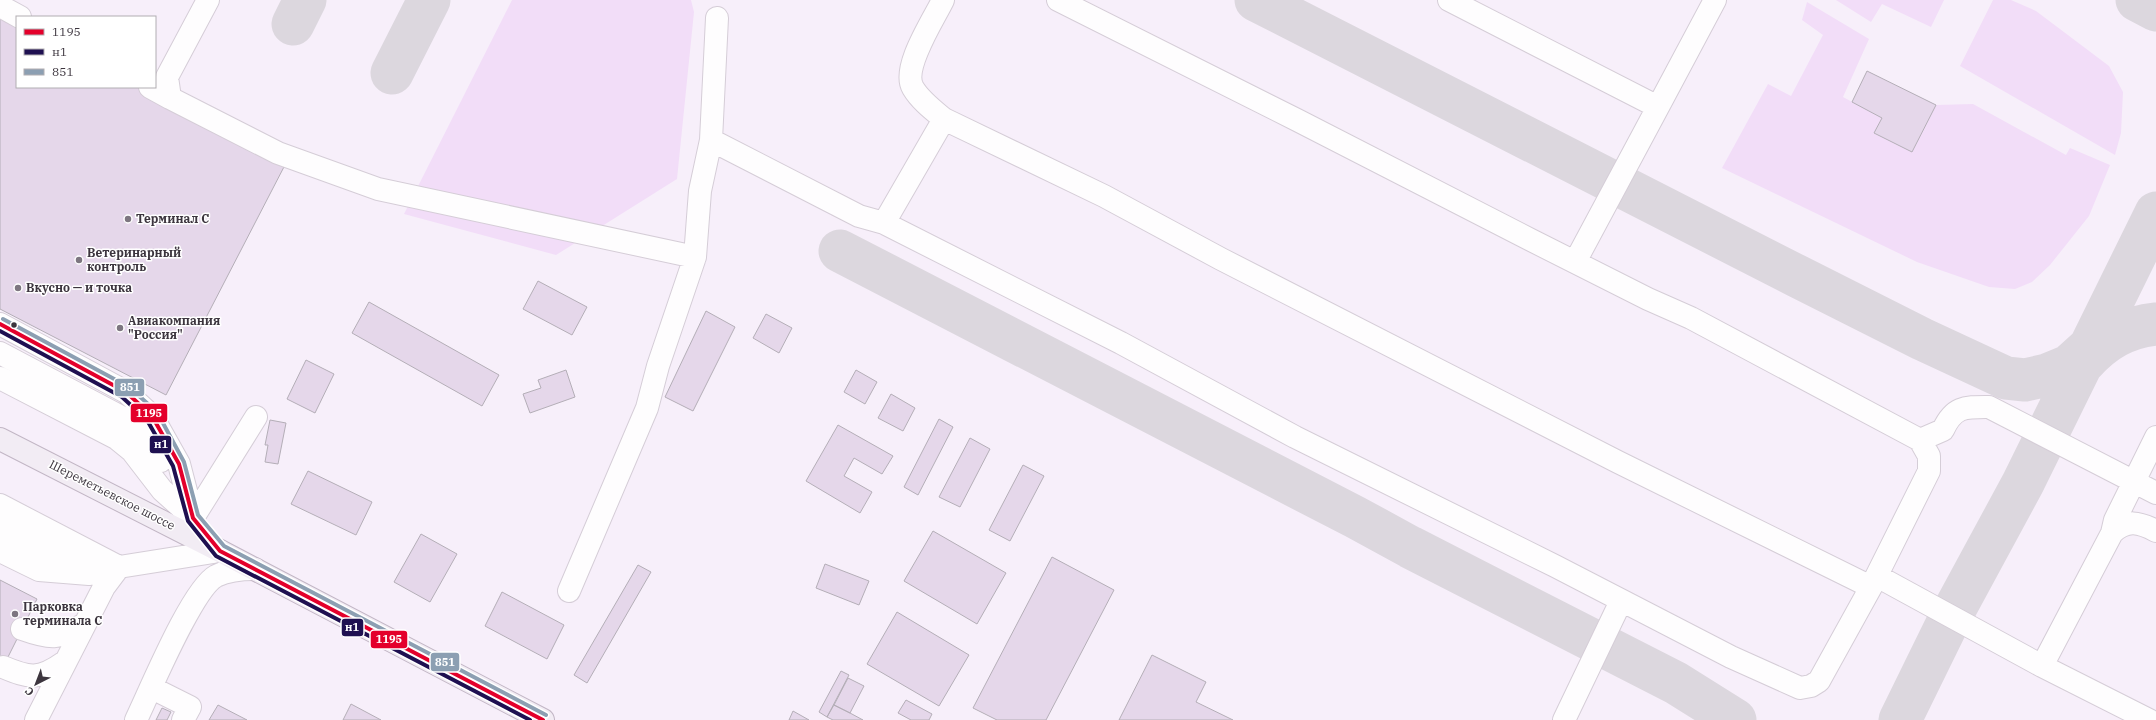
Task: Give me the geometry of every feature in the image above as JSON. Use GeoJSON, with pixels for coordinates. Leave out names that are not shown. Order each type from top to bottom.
{"type":"FeatureCollection","features":[{"type":"Feature","properties":{"kind":"main road","name":"Шереметьевское шоссе"},"geometry":{"type":"LineString","coordinates":[[0,439],[255,569],[543,720]]}},
{"type":"Feature","properties":{"kind":"street"},"geometry":{"type":"LineString","coordinates":[[208,0],[160,86],[278,153],[378,189],[695,257]]}},
{"type":"Feature","properties":{"kind":"street"},"geometry":{"type":"LineString","coordinates":[[943,0],[912,63],[910,75],[912,87],[918,95],[944,119],[1104,196],[1222,259],[1618,462],[1874,581],[2150,720]]}},
{"type":"Feature","properties":{"kind":"street"},"geometry":{"type":"LineString","coordinates":[[1058,0],[1575,262],[1691,318],[1920,440],[1929,456],[1930,462]]}},
{"type":"Feature","properties":{"kind":"street"},"geometry":{"type":"LineString","coordinates":[[1449,0],[1658,107]]}},
{"type":"Feature","properties":{"kind":"street"},"geometry":{"type":"LineString","coordinates":[[1575,262],[1715,0]]}},
{"type":"Feature","properties":{"kind":"street"},"geometry":{"type":"LineString","coordinates":[[0,6],[18,16]]}},
{"type":"Feature","properties":{"kind":"street"},"geometry":{"type":"LineString","coordinates":[[569,591],[647,408],[658,366],[695,257],[700,192],[711,140],[717,18]]}},
{"type":"Feature","properties":{"kind":"street"},"geometry":{"type":"LineString","coordinates":[[884,223],[944,119]]}},
{"type":"Feature","properties":{"kind":"street"},"geometry":{"type":"LineString","coordinates":[[711,140],[859,216],[884,223],[1121,343],[1295,437],[1384,480],[1731,657],[1800,688],[1811,686],[1819,681],[1874,581],[1924,482],[1929,471],[1930,462],[1943,430],[1948,421],[1963,407],[1989,406],[2156,493]]}},
{"type":"Feature","properties":{"kind":"street"},"geometry":{"type":"LineString","coordinates":[[0,324],[126,392],[152,416],[179,464],[193,518]]}},
{"type":"Feature","properties":{"kind":"street"},"geometry":{"type":"LineString","coordinates":[[0,353],[125,419],[143,432],[154,446],[166,471],[193,518]]}},
{"type":"Feature","properties":{"kind":"street"},"geometry":{"type":"LineString","coordinates":[[0,378],[116,438],[132,451],[162,490],[193,518],[220,551]]}},
{"type":"Feature","properties":{"kind":"street"},"geometry":{"type":"LineString","coordinates":[[193,518],[256,417]]}},
{"type":"Feature","properties":{"kind":"street"},"geometry":{"type":"LineString","coordinates":[[1920,440],[1943,430]]}},
{"type":"Feature","properties":{"kind":"street"},"geometry":{"type":"LineString","coordinates":[[2042,666],[2112,533],[2115,520],[2156,437]]}},
{"type":"Feature","properties":{"kind":"street"},"geometry":{"type":"LineString","coordinates":[[0,504],[119,567]]}},
{"type":"Feature","properties":{"kind":"street"},"geometry":{"type":"LineString","coordinates":[[2112,533],[2123,524],[2134,522],[2141,523],[2156,531]]}},
{"type":"Feature","properties":{"kind":"street"},"geometry":{"type":"LineString","coordinates":[[0,528],[89,574]]}},
{"type":"Feature","properties":{"kind":"street"},"geometry":{"type":"LineString","coordinates":[[0,550],[39,570],[89,574],[119,567],[220,551]]}},
{"type":"Feature","properties":{"kind":"street"},"geometry":{"type":"LineString","coordinates":[[36,720],[104,586],[119,567]]}},
{"type":"Feature","properties":{"kind":"street"},"geometry":{"type":"LineString","coordinates":[[136,720],[196,598],[216,576],[237,570],[255,569]]}},
{"type":"Feature","properties":{"kind":"street"},"geometry":{"type":"LineString","coordinates":[[1564,720],[1621,601]]}},
{"type":"Feature","properties":{"kind":"street"},"geometry":{"type":"LineString","coordinates":[[22,629],[44,637],[58,637],[84,624]]}},
{"type":"Feature","properties":{"kind":"street"},"geometry":{"type":"LineString","coordinates":[[3,668],[24,676],[38,676],[51,672],[64,663]]}},
{"type":"Feature","properties":{"kind":"street"},"geometry":{"type":"LineString","coordinates":[[152,688],[190,708],[183,720]]}},
{"type":"Feature","properties":{"kind":"shaded area"},"geometry":{"type":"Polygon","coordinates":[[[512,0],[691,0],[694,12],[677,179],[556,255],[404,214],[512,0]]]}},
{"type":"Feature","properties":{"kind":"shaded area"},"geometry":{"type":"Polygon","coordinates":[[[1836,0],[1944,0],[1931,27],[1882,4],[1871,22],[1836,0]]]}},
{"type":"Feature","properties":{"kind":"shaded area"},"geometry":{"type":"Polygon","coordinates":[[[1993,0],[2011,0],[2036,11],[2109,66],[2123,92],[2121,133],[2115,155],[1960,66],[1993,0]]]}},
{"type":"Feature","properties":{"kind":"shaded area"},"geometry":{"type":"Polygon","coordinates":[[[1807,2],[1869,39],[1843,97],[1882,118],[1874,133],[1912,152],[1936,105],[1973,104],[2066,155],[2070,148],[2110,165],[2089,216],[2050,265],[2032,282],[2015,289],[1989,287],[1917,262],[1722,168],[1768,84],[1791,96],[1823,35],[1802,20],[1807,2]]]}},
{"type":"Feature","properties":{"kind":"building","name":"Терминал C"},"geometry":{"type":"Polygon","coordinates":[[[0,14],[16,22],[16,88],[143,88],[286,163],[166,395],[0,309],[0,14]]]}},
{"type":"Feature","properties":{"kind":"building"},"geometry":{"type":"Polygon","coordinates":[[[1867,71],[1936,105],[1912,152],[1874,133],[1882,118],[1852,102],[1867,71]]]}},
{"type":"Feature","properties":{"kind":"building"},"geometry":{"type":"Polygon","coordinates":[[[538,281],[587,307],[572,335],[523,309],[538,281]]]}},
{"type":"Feature","properties":{"kind":"building"},"geometry":{"type":"Polygon","coordinates":[[[369,302],[499,375],[482,406],[352,333],[369,302]]]}},
{"type":"Feature","properties":{"kind":"building"},"geometry":{"type":"Polygon","coordinates":[[[706,311],[735,327],[693,411],[665,397],[706,311]]]}},
{"type":"Feature","properties":{"kind":"building"},"geometry":{"type":"Polygon","coordinates":[[[766,314],[792,328],[779,353],[753,338],[766,314]]]}},
{"type":"Feature","properties":{"kind":"building"},"geometry":{"type":"Polygon","coordinates":[[[306,360],[334,374],[315,413],[287,399],[306,360]]]}},
{"type":"Feature","properties":{"kind":"building"},"geometry":{"type":"Polygon","coordinates":[[[566,370],[575,397],[530,413],[523,394],[541,388],[538,380],[566,370]]]}},
{"type":"Feature","properties":{"kind":"building"},"geometry":{"type":"Polygon","coordinates":[[[856,370],[877,382],[865,404],[844,392],[856,370]]]}},
{"type":"Feature","properties":{"kind":"building"},"geometry":{"type":"Polygon","coordinates":[[[891,394],[915,408],[903,431],[878,418],[891,394]]]}},
{"type":"Feature","properties":{"kind":"building"},"geometry":{"type":"Polygon","coordinates":[[[939,419],[953,427],[918,495],[904,487],[939,419]]]}},
{"type":"Feature","properties":{"kind":"building"},"geometry":{"type":"Polygon","coordinates":[[[270,420],[286,423],[278,464],[265,462],[268,445],[265,445],[270,420]]]}},
{"type":"Feature","properties":{"kind":"building"},"geometry":{"type":"Polygon","coordinates":[[[838,425],[893,456],[882,474],[854,458],[844,476],[872,492],[860,513],[806,481],[838,425]]]}},
{"type":"Feature","properties":{"kind":"building"},"geometry":{"type":"Polygon","coordinates":[[[970,438],[990,449],[960,507],[939,497],[970,438]]]}},
{"type":"Feature","properties":{"kind":"building"},"geometry":{"type":"Polygon","coordinates":[[[1023,465],[1044,476],[1010,541],[989,530],[1023,465]]]}},
{"type":"Feature","properties":{"kind":"building"},"geometry":{"type":"Polygon","coordinates":[[[308,471],[372,502],[356,535],[291,504],[308,471]]]}},
{"type":"Feature","properties":{"kind":"building"},"geometry":{"type":"Polygon","coordinates":[[[933,531],[1006,573],[977,624],[904,581],[933,531]]]}},
{"type":"Feature","properties":{"kind":"building"},"geometry":{"type":"Polygon","coordinates":[[[421,534],[457,554],[430,602],[394,582],[421,534]]]}},
{"type":"Feature","properties":{"kind":"building"},"geometry":{"type":"Polygon","coordinates":[[[1052,557],[1114,590],[1046,720],[997,720],[973,708],[1052,557]]]}},
{"type":"Feature","properties":{"kind":"building"},"geometry":{"type":"Polygon","coordinates":[[[825,564],[869,581],[859,605],[816,588],[825,564]]]}},
{"type":"Feature","properties":{"kind":"building"},"geometry":{"type":"Polygon","coordinates":[[[638,565],[651,572],[587,683],[574,675],[638,565]]]}},
{"type":"Feature","properties":{"kind":"building","name":"Парковка терминала C"},"geometry":{"type":"Polygon","coordinates":[[[0,580],[37,599],[0,673],[0,580]]]}},
{"type":"Feature","properties":{"kind":"building"},"geometry":{"type":"Polygon","coordinates":[[[502,592],[564,625],[547,659],[485,626],[502,592]]]}},
{"type":"Feature","properties":{"kind":"building"},"geometry":{"type":"Polygon","coordinates":[[[897,612],[969,655],[939,706],[867,664],[897,612]]]}},
{"type":"Feature","properties":{"kind":"building"},"geometry":{"type":"Polygon","coordinates":[[[1152,655],[1206,682],[1196,702],[1233,720],[1119,720],[1152,655]]]}},
{"type":"Feature","properties":{"kind":"building"},"geometry":{"type":"Polygon","coordinates":[[[841,671],[849,675],[827,717],[819,712],[841,671]]]}},
{"type":"Feature","properties":{"kind":"building"},"geometry":{"type":"Polygon","coordinates":[[[848,678],[864,686],[850,713],[834,705],[848,678]]]}},
{"type":"Feature","properties":{"kind":"building"},"geometry":{"type":"Polygon","coordinates":[[[906,700],[932,714],[929,720],[911,720],[898,713],[906,700]]]}},
{"type":"Feature","properties":{"kind":"building"},"geometry":{"type":"Polygon","coordinates":[[[351,704],[381,720],[343,720],[351,704]]]}},
{"type":"Feature","properties":{"kind":"building"},"geometry":{"type":"Polygon","coordinates":[[[218,705],[247,720],[209,720],[218,705]]]}},
{"type":"Feature","properties":{"kind":"building"},"geometry":{"type":"Polygon","coordinates":[[[834,705],[863,720],[833,720],[827,717],[834,705]]]}},
{"type":"Feature","properties":{"kind":"building"},"geometry":{"type":"Polygon","coordinates":[[[162,708],[171,712],[167,720],[156,720],[162,708]]]}},
{"type":"Feature","properties":{"kind":"building"},"geometry":{"type":"Polygon","coordinates":[[[793,711],[809,720],[789,720],[793,711]]]}},
{"type":"Feature","properties":{"kind":"taxiway"},"geometry":{"type":"LineString","coordinates":[[293,24],[305,0]]}},
{"type":"Feature","properties":{"kind":"taxiway"},"geometry":{"type":"LineString","coordinates":[[392,73],[429,0]]}},
{"type":"Feature","properties":{"kind":"taxiway"},"geometry":{"type":"LineString","coordinates":[[1256,0],[1797,276],[1922,339],[2006,378],[2025,380],[2047,375],[2069,366],[2090,347]]}},
{"type":"Feature","properties":{"kind":"taxiway"},"geometry":{"type":"LineString","coordinates":[[2137,0],[2156,10]]}},
{"type":"Feature","properties":{"kind":"taxiway"},"geometry":{"type":"LineString","coordinates":[[1900,720],[1951,616],[2023,483],[2156,213]]}},
{"type":"Feature","properties":{"kind":"taxiway"},"geometry":{"type":"LineString","coordinates":[[840,251],[1355,517],[1410,547],[1676,683],[1735,720]]}},
{"type":"Feature","properties":{"kind":"taxiway"},"geometry":{"type":"LineString","coordinates":[[2084,362],[2099,347],[2116,336],[2135,328],[2156,324]]}},
{"type":"Feature","properties":{"kind":"transit line","name":"851"},"geometry":{"type":"LineString","coordinates":[[3,319],[129,387],[157,412],[184,462],[198,515],[224,546],[546,715]]}},
{"type":"Feature","properties":{"kind":"transit line","name":"1195"},"geometry":{"type":"LineString","coordinates":[[0,324],[126,392],[152,416],[179,464],[193,518],[220,551],[543,720]]}},
{"type":"Feature","properties":{"kind":"transit line","name":"н1"},"geometry":{"type":"LineString","coordinates":[[0,331],[122,397],[147,420],[173,466],[188,521],[216,556],[530,720]]}},
{"type":"Feature","properties":{"kind":"place","name":"Терминал C"},"geometry":{"type":"Point","coordinates":[128,219]}},
{"type":"Feature","properties":{"kind":"place","name":"Ветеринарный контроль"},"geometry":{"type":"Point","coordinates":[79,260]}},
{"type":"Feature","properties":{"kind":"place","name":"Вкусно — и точка"},"geometry":{"type":"Point","coordinates":[18,288]}},
{"type":"Feature","properties":{"kind":"place","name":"Авиакомпания \"Россия\""},"geometry":{"type":"Point","coordinates":[120,328]}},
{"type":"Feature","properties":{"kind":"place","name":"Парковка терминала C"},"geometry":{"type":"Point","coordinates":[15,614]}}]}
